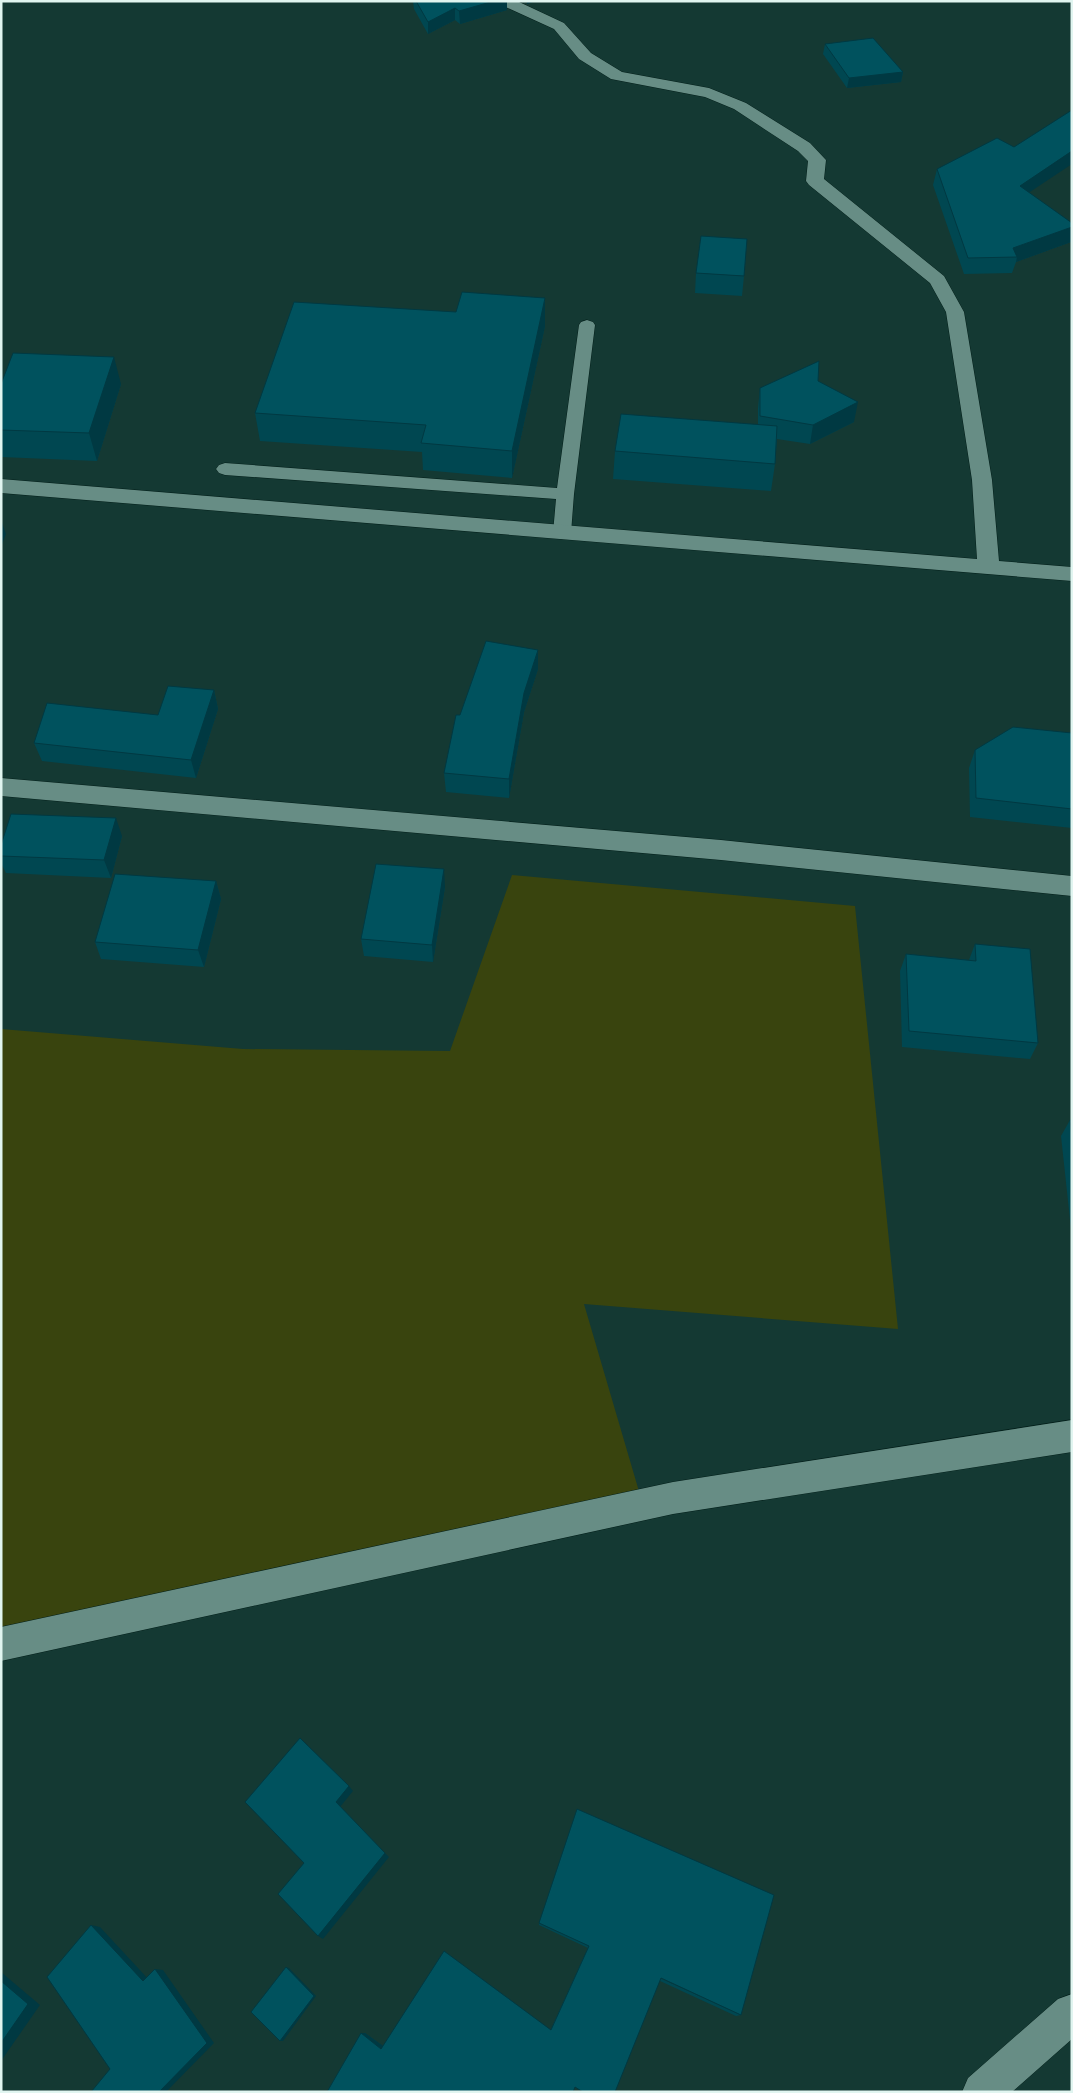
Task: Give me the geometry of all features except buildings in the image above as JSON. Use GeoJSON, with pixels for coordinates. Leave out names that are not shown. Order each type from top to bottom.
{"type":"FeatureCollection","features":[{"type":"Feature","properties":{"kind":"street"},"geometry":{"type":"LineString","coordinates":[[504,1],[559,26],[584,56],[617,76],[709,93],[748,111],[804,147],[817,160],[815,181],[937,280],[955,312],[982,480],[989,567]]}},
{"type":"Feature","properties":{"kind":"street"},"geometry":{"type":"LineString","coordinates":[[1,486],[1072,574]]}},
{"type":"Feature","properties":{"kind":"street"},"geometry":{"type":"LineString","coordinates":[[1,787],[701,848],[1072,886]]}},
{"type":"Feature","properties":{"kind":"street"},"geometry":{"type":"LineString","coordinates":[[1,1644],[673,1498],[1072,1436]]}},
{"type":"Feature","properties":{"kind":"street"},"geometry":{"type":"LineString","coordinates":[[982,2092],[1072,2013]]}},
{"type":"Feature","properties":{"kind":"lane"},"geometry":{"type":"LineString","coordinates":[[562,533],[565,494],[588,325]]}},
{"type":"Feature","properties":{"kind":"lane"},"geometry":{"type":"LineString","coordinates":[[225,469],[565,494]]}},
{"type":"Feature","properties":{"kind":"green space"},"geometry":{"type":"Polygon","coordinates":[[[512,875],[855,906],[898,1329],[584,1304],[643,1505],[1,1627],[1,1029],[243,1049],[450,1051],[512,875]]]}}]}
